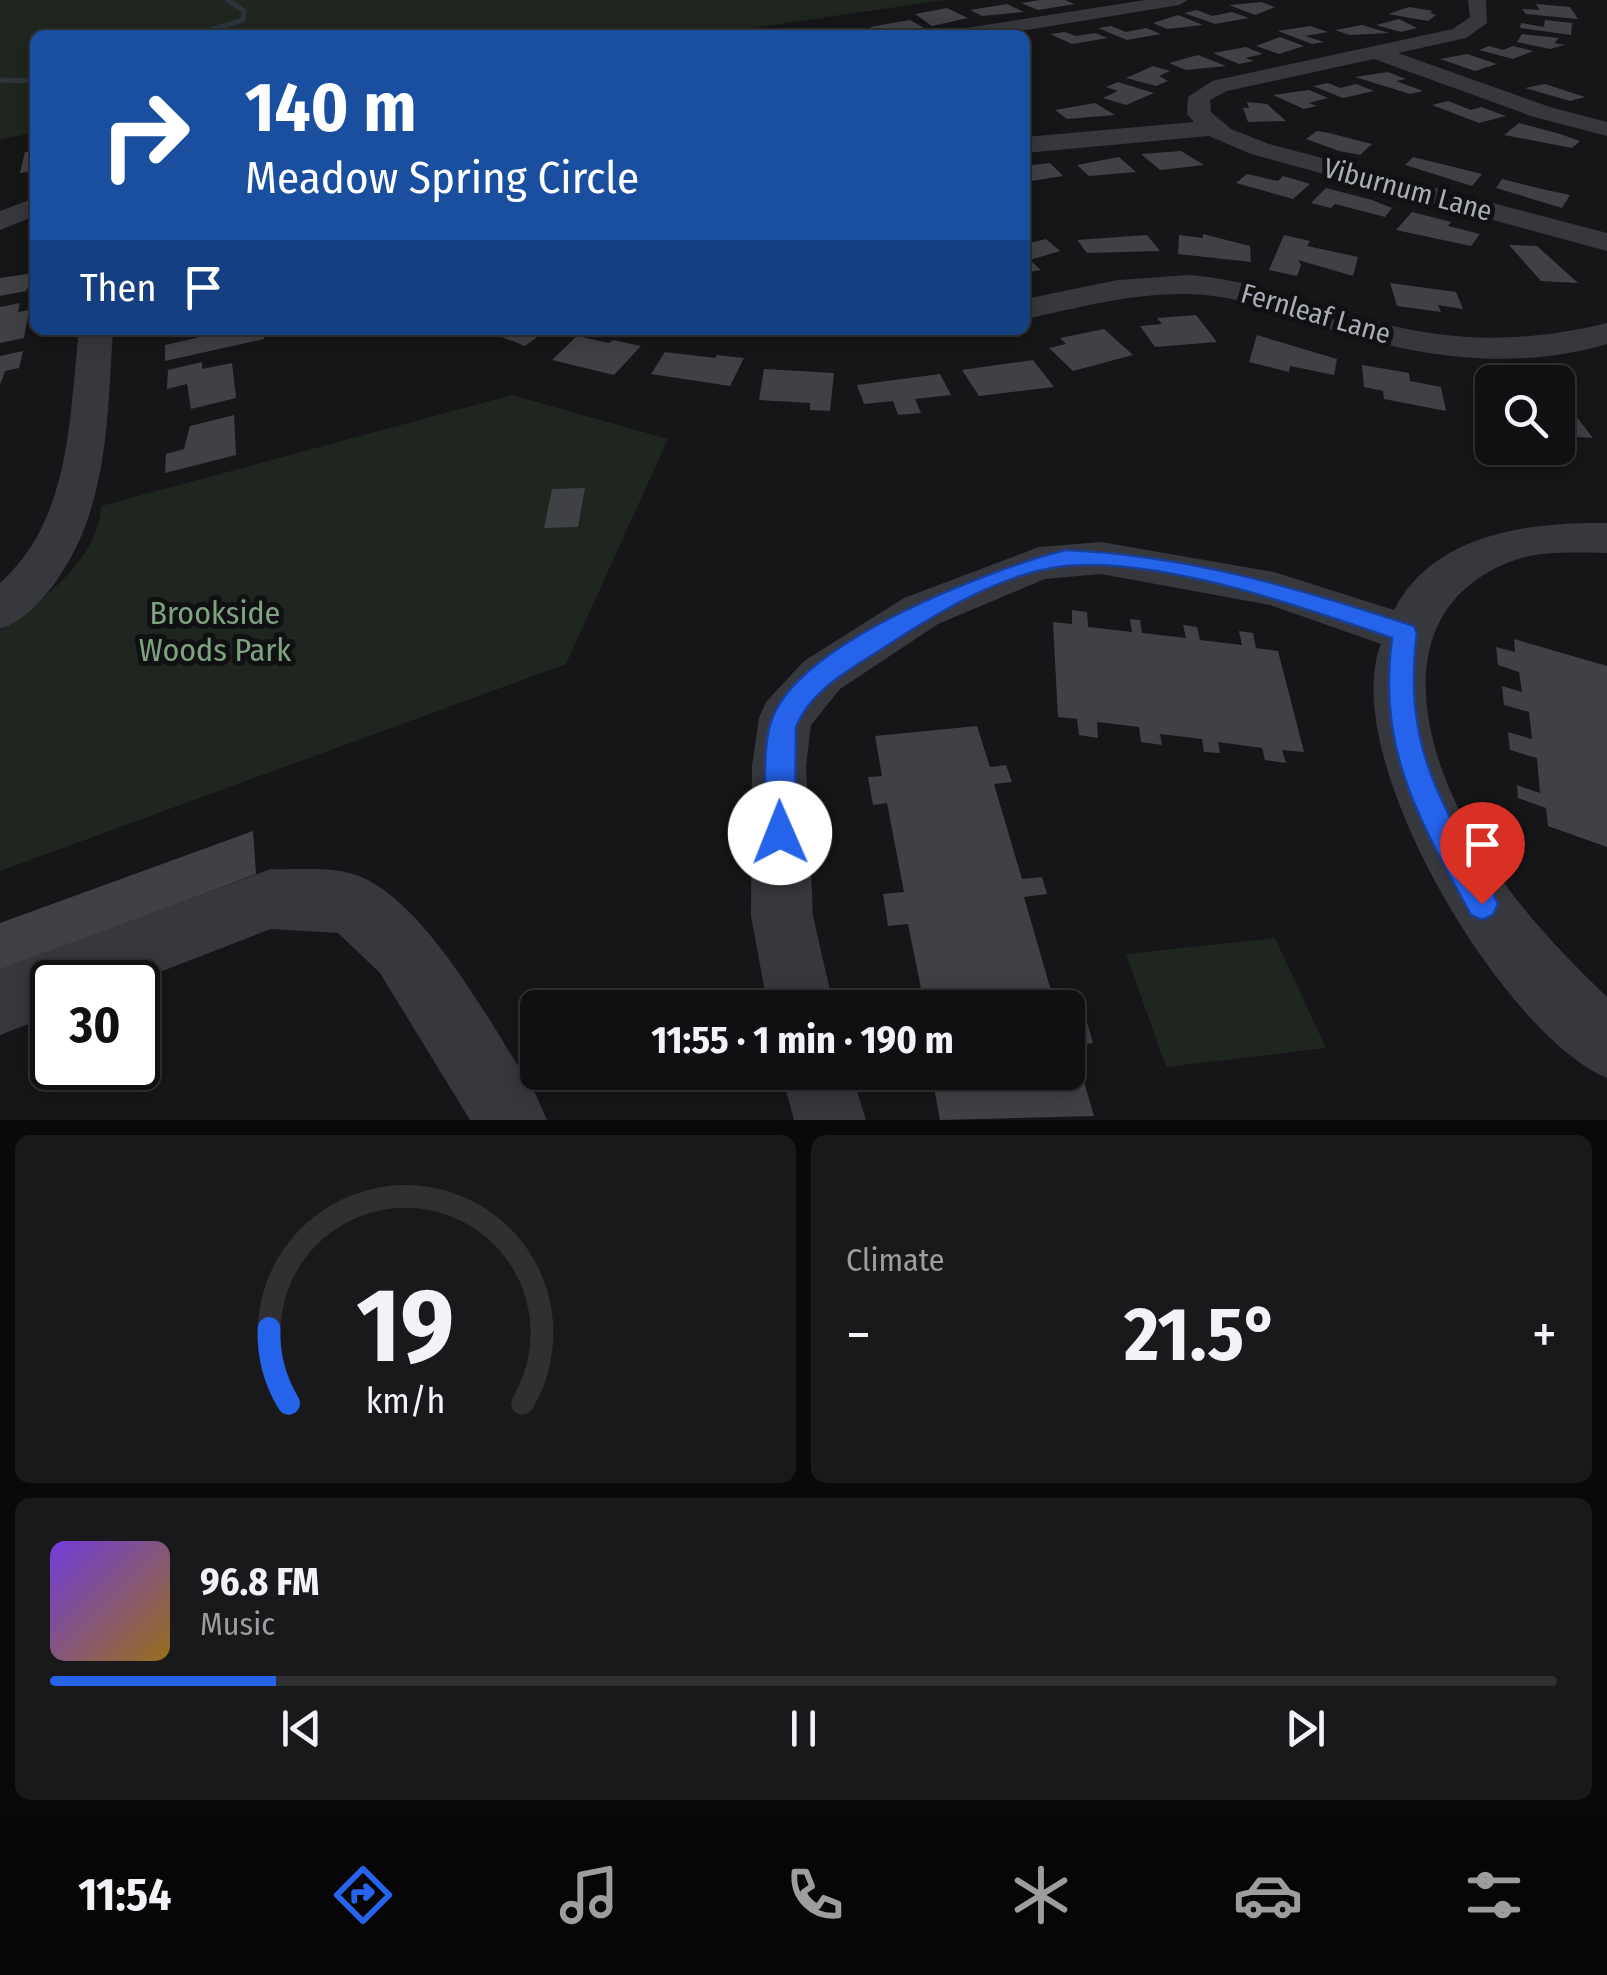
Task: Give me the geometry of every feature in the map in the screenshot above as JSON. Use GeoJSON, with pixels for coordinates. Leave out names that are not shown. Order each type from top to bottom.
{"type":"FeatureCollection","features":[{"type":"Feature","properties":{"kind":"street"},"geometry":{"type":"LineString","coordinates":[[991,30],[1179,0]]}},
{"type":"Feature","properties":{"kind":"street"},"geometry":{"type":"LineString","coordinates":[[1212,128],[1196,107],[1198,97],[1213,88],[1378,54],[1468,30],[1480,19],[1477,0]]}},
{"type":"Feature","properties":{"kind":"street"},"geometry":{"type":"LineString","coordinates":[[1378,54],[1557,117],[1607,129]]}},
{"type":"Feature","properties":{"kind":"street"},"geometry":{"type":"LineString","coordinates":[[1030,145],[1212,128]]}},
{"type":"Feature","properties":{"kind":"street","name":"Viburnum Lane"},"geometry":{"type":"LineString","coordinates":[[1212,128],[1275,154],[1607,242]]}},
{"type":"Feature","properties":{"kind":"street"},"geometry":{"type":"LineString","coordinates":[[0,220],[30,208]]}},
{"type":"Feature","properties":{"kind":"street","name":"Fernleaf Lane"},"geometry":{"type":"LineString","coordinates":[[1030,308],[1134,286],[1196,284],[1256,295],[1376,332],[1452,345],[1541,348],[1607,333]]}},
{"type":"Feature","properties":{"kind":"street"},"geometry":{"type":"LineString","coordinates":[[0,612],[48,566],[72,519],[95,335]]}},
{"type":"Feature","properties":{"kind":"street"},"geometry":{"type":"LineString","coordinates":[[1607,538],[1540,541],[1489,553],[1429,595],[1405,633],[1398,671],[1402,724],[1415,771],[1444,840],[1469,885],[1508,940],[1607,1044]]}},
{"type":"Feature","properties":{"kind":"street"},"geometry":{"type":"LineString","coordinates":[[796,990],[782,916],[779,766],[785,718],[822,675],[922,611],[1039,563],[1102,558],[1274,589],[1405,633]]}},
{"type":"Feature","properties":{"kind":"street"},"geometry":{"type":"LineString","coordinates":[[0,1002],[270,899],[350,902],[403,950],[511,1120]]}},
{"type":"Feature","properties":{"kind":"street"},"geometry":{"type":"LineString","coordinates":[[821,1090],[830,1120]]}},
{"type":"Feature","properties":{"kind":"green space"},"geometry":{"type":"Polygon","coordinates":[[[0,0],[945,0],[740,30],[30,30],[30,134],[0,139],[0,0]]]}},
{"type":"Feature","properties":{"kind":"green space","name":"Brookside Woods Park"},"geometry":{"type":"Polygon","coordinates":[[[512,395],[668,439],[566,664],[0,871],[0,631],[49,593],[79,561],[98,525],[101,506],[512,395]]]}},
{"type":"Feature","properties":{"kind":"green space"},"geometry":{"type":"Polygon","coordinates":[[[1275,938],[1326,1048],[1166,1067],[1126,954],[1275,938]]]}},
{"type":"Feature","properties":{"kind":"building"},"geometry":{"type":"Polygon","coordinates":[[[1040,0],[1075,4],[1038,10],[1021,3],[1040,0]]]}},
{"type":"Feature","properties":{"kind":"building"},"geometry":{"type":"Polygon","coordinates":[[[1261,2],[1275,7],[1255,15],[1229,5],[1261,2]]]}},
{"type":"Feature","properties":{"kind":"building"},"geometry":{"type":"Polygon","coordinates":[[[1007,4],[1024,12],[982,16],[970,10],[1007,4]]]}},
{"type":"Feature","properties":{"kind":"building"},"geometry":{"type":"Polygon","coordinates":[[[1536,4],[1570,7],[1578,19],[1526,14],[1522,9],[1540,10],[1536,4]]]}},
{"type":"Feature","properties":{"kind":"building"},"geometry":{"type":"Polygon","coordinates":[[[1409,7],[1436,15],[1428,21],[1388,14],[1409,7]]]}},
{"type":"Feature","properties":{"kind":"building"},"geometry":{"type":"Polygon","coordinates":[[[947,8],[968,18],[932,26],[915,14],[947,8]]]}},
{"type":"Feature","properties":{"kind":"building"},"geometry":{"type":"Polygon","coordinates":[[[1197,10],[1212,16],[1232,12],[1249,18],[1215,24],[1184,13],[1197,10]]]}},
{"type":"Feature","properties":{"kind":"building"},"geometry":{"type":"Polygon","coordinates":[[[1178,15],[1203,25],[1167,29],[1153,23],[1178,15]]]}},
{"type":"Feature","properties":{"kind":"building"},"geometry":{"type":"Polygon","coordinates":[[[1399,19],[1417,28],[1401,32],[1376,25],[1399,19]]]}},
{"type":"Feature","properties":{"kind":"building"},"geometry":{"type":"Polygon","coordinates":[[[910,20],[924,28],[876,30],[870,27],[910,20]]]}},
{"type":"Feature","properties":{"kind":"building"},"geometry":{"type":"Polygon","coordinates":[[[1545,20],[1572,23],[1571,35],[1520,28],[1521,23],[1544,27],[1545,20]]]}},
{"type":"Feature","properties":{"kind":"building"},"geometry":{"type":"Polygon","coordinates":[[[1362,25],[1389,33],[1350,35],[1335,30],[1362,25]]]}},
{"type":"Feature","properties":{"kind":"building"},"geometry":{"type":"Polygon","coordinates":[[[1111,26],[1126,32],[1146,28],[1161,34],[1127,40],[1098,28],[1111,26]]]}},
{"type":"Feature","properties":{"kind":"building"},"geometry":{"type":"Polygon","coordinates":[[[1310,26],[1328,32],[1305,36],[1324,42],[1312,44],[1278,31],[1310,26]]]}},
{"type":"Feature","properties":{"kind":"building"},"geometry":{"type":"Polygon","coordinates":[[[1065,32],[1076,36],[1095,33],[1108,38],[1072,44],[1050,34],[1065,32]]]}},
{"type":"Feature","properties":{"kind":"building"},"geometry":{"type":"Polygon","coordinates":[[[1522,34],[1559,38],[1554,43],[1565,45],[1550,49],[1517,42],[1522,34]]]}},
{"type":"Feature","properties":{"kind":"building"},"geometry":{"type":"Polygon","coordinates":[[[1280,37],[1304,46],[1279,54],[1256,46],[1280,37]]]}},
{"type":"Feature","properties":{"kind":"building"},"geometry":{"type":"Polygon","coordinates":[[[1489,46],[1533,51],[1513,59],[1479,50],[1489,46]]]}},
{"type":"Feature","properties":{"kind":"building"},"geometry":{"type":"Polygon","coordinates":[[[1246,47],[1263,54],[1245,58],[1254,61],[1239,64],[1213,53],[1246,47]]]}},
{"type":"Feature","properties":{"kind":"building"},"geometry":{"type":"Polygon","coordinates":[[[1467,54],[1497,64],[1475,71],[1440,59],[1467,54]]]}},
{"type":"Feature","properties":{"kind":"building"},"geometry":{"type":"Polygon","coordinates":[[[1198,55],[1226,66],[1186,70],[1169,63],[1198,55]]]}},
{"type":"Feature","properties":{"kind":"building"},"geometry":{"type":"Polygon","coordinates":[[[1153,66],[1170,71],[1159,76],[1168,81],[1156,86],[1126,78],[1153,66]]]}},
{"type":"Feature","properties":{"kind":"building"},"geometry":{"type":"Polygon","coordinates":[[[1388,72],[1406,79],[1396,81],[1423,91],[1410,94],[1355,77],[1388,72]]]}},
{"type":"Feature","properties":{"kind":"building"},"geometry":{"type":"Polygon","coordinates":[[[1118,82],[1154,93],[1126,105],[1103,98],[1118,91],[1106,87],[1118,82]]]}},
{"type":"Feature","properties":{"kind":"building"},"geometry":{"type":"Polygon","coordinates":[[[1328,83],[1340,88],[1356,84],[1374,91],[1343,98],[1313,86],[1328,83]]]}},
{"type":"Feature","properties":{"kind":"building"},"geometry":{"type":"Polygon","coordinates":[[[1545,84],[1585,97],[1570,101],[1525,88],[1545,84]]]}},
{"type":"Feature","properties":{"kind":"building"},"geometry":{"type":"Polygon","coordinates":[[[1309,90],[1328,98],[1309,103],[1317,106],[1304,109],[1273,95],[1309,90]]]}},
{"type":"Feature","properties":{"kind":"building"},"geometry":{"type":"Polygon","coordinates":[[[1448,101],[1506,116],[1479,123],[1432,105],[1448,101]]]}},
{"type":"Feature","properties":{"kind":"building"},"geometry":{"type":"Polygon","coordinates":[[[1247,102],[1267,104],[1286,121],[1248,122],[1243,108],[1249,108],[1247,102]]]}},
{"type":"Feature","properties":{"kind":"building"},"geometry":{"type":"Polygon","coordinates":[[[1095,103],[1115,115],[1067,119],[1055,110],[1095,103]]]}},
{"type":"Feature","properties":{"kind":"building"},"geometry":{"type":"Polygon","coordinates":[[[1519,123],[1580,141],[1572,148],[1504,135],[1519,123]]]}},
{"type":"Feature","properties":{"kind":"building"},"geometry":{"type":"Polygon","coordinates":[[[1317,131],[1372,144],[1360,155],[1339,151],[1306,139],[1317,131]]]}},
{"type":"Feature","properties":{"kind":"building"},"geometry":{"type":"Polygon","coordinates":[[[30,151],[30,172],[20,173],[25,152],[30,151]]]}},
{"type":"Feature","properties":{"kind":"building"},"geometry":{"type":"Polygon","coordinates":[[[1181,151],[1204,165],[1160,170],[1141,154],[1181,151]]]}},
{"type":"Feature","properties":{"kind":"building"},"geometry":{"type":"Polygon","coordinates":[[[1119,157],[1136,172],[1089,176],[1077,165],[1119,157]]]}},
{"type":"Feature","properties":{"kind":"building"},"geometry":{"type":"Polygon","coordinates":[[[1413,157],[1482,174],[1472,186],[1405,165],[1413,157]]]}},
{"type":"Feature","properties":{"kind":"building"},"geometry":{"type":"Polygon","coordinates":[[[1050,163],[1063,176],[1030,181],[1030,165],[1050,163]]]}},
{"type":"Feature","properties":{"kind":"building"},"geometry":{"type":"Polygon","coordinates":[[[1247,174],[1278,181],[1283,176],[1310,184],[1293,199],[1236,183],[1247,174]]]}},
{"type":"Feature","properties":{"kind":"building"},"geometry":{"type":"Polygon","coordinates":[[[1502,179],[1570,195],[1562,208],[1496,188],[1502,179]]]}},
{"type":"Feature","properties":{"kind":"building"},"geometry":{"type":"Polygon","coordinates":[[[1326,188],[1392,208],[1385,217],[1335,204],[1331,208],[1311,203],[1326,188]]]}},
{"type":"Feature","properties":{"kind":"building"},"geometry":{"type":"Polygon","coordinates":[[[1412,212],[1480,234],[1471,246],[1396,230],[1412,212]]]}},
{"type":"Feature","properties":{"kind":"building"},"geometry":{"type":"Polygon","coordinates":[[[1203,234],[1250,246],[1251,262],[1178,254],[1179,235],[1203,238],[1203,234]]]}},
{"type":"Feature","properties":{"kind":"building"},"geometry":{"type":"Polygon","coordinates":[[[1147,235],[1160,251],[1087,253],[1077,240],[1147,235]]]}},
{"type":"Feature","properties":{"kind":"building"},"geometry":{"type":"Polygon","coordinates":[[[1284,235],[1310,241],[1307,246],[1358,257],[1353,276],[1298,260],[1301,265],[1297,276],[1269,270],[1284,235]]]}},
{"type":"Feature","properties":{"kind":"building"},"geometry":{"type":"Polygon","coordinates":[[[1046,239],[1060,251],[1030,260],[1030,243],[1046,239]]]}},
{"type":"Feature","properties":{"kind":"building"},"geometry":{"type":"Polygon","coordinates":[[[1509,245],[1537,246],[1578,283],[1541,281],[1509,245]]]}},
{"type":"Feature","properties":{"kind":"building"},"geometry":{"type":"Polygon","coordinates":[[[1030,260],[1041,270],[1030,272],[1030,260]]]}},
{"type":"Feature","properties":{"kind":"building"},"geometry":{"type":"Polygon","coordinates":[[[30,274],[26,291],[0,296],[0,278],[30,274]]]}},
{"type":"Feature","properties":{"kind":"building"},"geometry":{"type":"Polygon","coordinates":[[[1390,283],[1456,292],[1463,309],[1438,305],[1441,312],[1397,306],[1390,283]]]}},
{"type":"Feature","properties":{"kind":"building"},"geometry":{"type":"Polygon","coordinates":[[[20,303],[18,312],[29,310],[24,338],[0,343],[0,307],[20,303]]]}},
{"type":"Feature","properties":{"kind":"building"},"geometry":{"type":"Polygon","coordinates":[[[1196,315],[1217,342],[1155,347],[1140,326],[1162,324],[1157,318],[1196,315]]]}},
{"type":"Feature","properties":{"kind":"building"},"geometry":{"type":"Polygon","coordinates":[[[1104,329],[1133,355],[1073,371],[1049,348],[1066,344],[1060,338],[1104,329]]]}},
{"type":"Feature","properties":{"kind":"building"},"geometry":{"type":"Polygon","coordinates":[[[264,335],[264,339],[165,361],[165,345],[196,338],[264,335]]]}},
{"type":"Feature","properties":{"kind":"building"},"geometry":{"type":"Polygon","coordinates":[[[497,335],[540,335],[525,346],[497,335]]]}},
{"type":"Feature","properties":{"kind":"building"},"geometry":{"type":"Polygon","coordinates":[[[1257,335],[1337,359],[1334,375],[1290,366],[1289,372],[1249,362],[1257,335]]]}},
{"type":"Feature","properties":{"kind":"building"},"geometry":{"type":"Polygon","coordinates":[[[577,336],[641,346],[614,375],[552,360],[577,336]]]}},
{"type":"Feature","properties":{"kind":"building"},"geometry":{"type":"Polygon","coordinates":[[[23,351],[19,368],[5,371],[0,385],[0,356],[23,351]]]}},
{"type":"Feature","properties":{"kind":"building"},"geometry":{"type":"Polygon","coordinates":[[[665,352],[744,358],[730,386],[651,374],[665,352]]]}},
{"type":"Feature","properties":{"kind":"building"},"geometry":{"type":"Polygon","coordinates":[[[1033,360],[1054,387],[979,396],[962,370],[1033,360]]]}},
{"type":"Feature","properties":{"kind":"building"},"geometry":{"type":"Polygon","coordinates":[[[202,362],[202,369],[232,363],[236,398],[191,409],[187,384],[167,389],[168,370],[202,362]]]}},
{"type":"Feature","properties":{"kind":"building"},"geometry":{"type":"Polygon","coordinates":[[[1362,365],[1409,373],[1410,381],[1441,387],[1446,411],[1384,399],[1383,391],[1364,387],[1362,365]]]}},
{"type":"Feature","properties":{"kind":"building"},"geometry":{"type":"Polygon","coordinates":[[[764,369],[834,373],[830,411],[810,410],[810,403],[759,400],[764,369]]]}},
{"type":"Feature","properties":{"kind":"building"},"geometry":{"type":"Polygon","coordinates":[[[940,374],[951,395],[915,399],[921,413],[898,415],[893,401],[864,404],[857,385],[940,374]]]}},
{"type":"Feature","properties":{"kind":"building"},"geometry":{"type":"Polygon","coordinates":[[[234,415],[236,455],[165,473],[166,454],[184,449],[190,426],[234,415]]]}},
{"type":"Feature","properties":{"kind":"building"},"geometry":{"type":"Polygon","coordinates":[[[1575,415],[1593,438],[1575,437],[1575,415]]]}},
{"type":"Feature","properties":{"kind":"building"},"geometry":{"type":"Polygon","coordinates":[[[585,488],[578,527],[544,528],[552,489],[585,488]]]}},
{"type":"Feature","properties":{"kind":"building"},"geometry":{"type":"Polygon","coordinates":[[[1072,610],[1087,612],[1088,627],[1132,632],[1130,619],[1140,620],[1142,633],[1186,638],[1183,625],[1197,627],[1200,640],[1242,645],[1239,631],[1253,633],[1256,648],[1278,651],[1304,752],[1282,750],[1286,763],[1265,760],[1262,748],[1218,742],[1220,753],[1204,752],[1202,739],[1160,734],[1162,745],[1141,742],[1139,727],[1097,722],[1098,738],[1079,735],[1077,719],[1058,717],[1053,622],[1072,624],[1072,610]]]}},
{"type":"Feature","properties":{"kind":"building"},"geometry":{"type":"Polygon","coordinates":[[[1514,639],[1607,666],[1607,847],[1548,826],[1546,808],[1518,798],[1517,785],[1540,793],[1537,758],[1510,750],[1508,732],[1532,739],[1529,712],[1504,705],[1502,686],[1522,692],[1519,672],[1498,665],[1496,647],[1515,652],[1514,639]]]}},
{"type":"Feature","properties":{"kind":"building"},"geometry":{"type":"Polygon","coordinates":[[[977,726],[990,767],[1006,765],[1012,782],[994,784],[1022,879],[1042,877],[1047,894],[1024,897],[1051,990],[921,990],[908,924],[888,926],[883,894],[904,892],[887,803],[873,805],[868,777],[882,776],[875,736],[977,726]]]}},
{"type":"Feature","properties":{"kind":"building"},"geometry":{"type":"Polygon","coordinates":[[[253,831],[256,874],[0,971],[0,923],[253,831]]]}},
{"type":"Feature","properties":{"kind":"building"},"geometry":{"type":"Polygon","coordinates":[[[1085,1016],[1093,1043],[1085,1044],[1085,1016]]]}},
{"type":"Feature","properties":{"kind":"building"},"geometry":{"type":"Polygon","coordinates":[[[1085,1086],[1094,1116],[940,1120],[934,1090],[1085,1090],[1085,1086]]]}},
{"type":"Feature","properties":{"kind":"waterway"},"geometry":{"type":"LineString","coordinates":[[211,30],[243,20],[244,11],[228,0]]}},
{"type":"Feature","properties":{"kind":"waterway"},"geometry":{"type":"LineString","coordinates":[[0,80],[30,81]]}},
{"type":"Feature","properties":{"kind":"route"},"geometry":{"type":"LineString","coordinates":[[780,833],[782,727],[791,706],[822,675],[922,611],[1010,572],[1065,558],[1137,561],[1274,589],[1405,633],[1398,685],[1408,750],[1432,815],[1482,904]]}}]}
